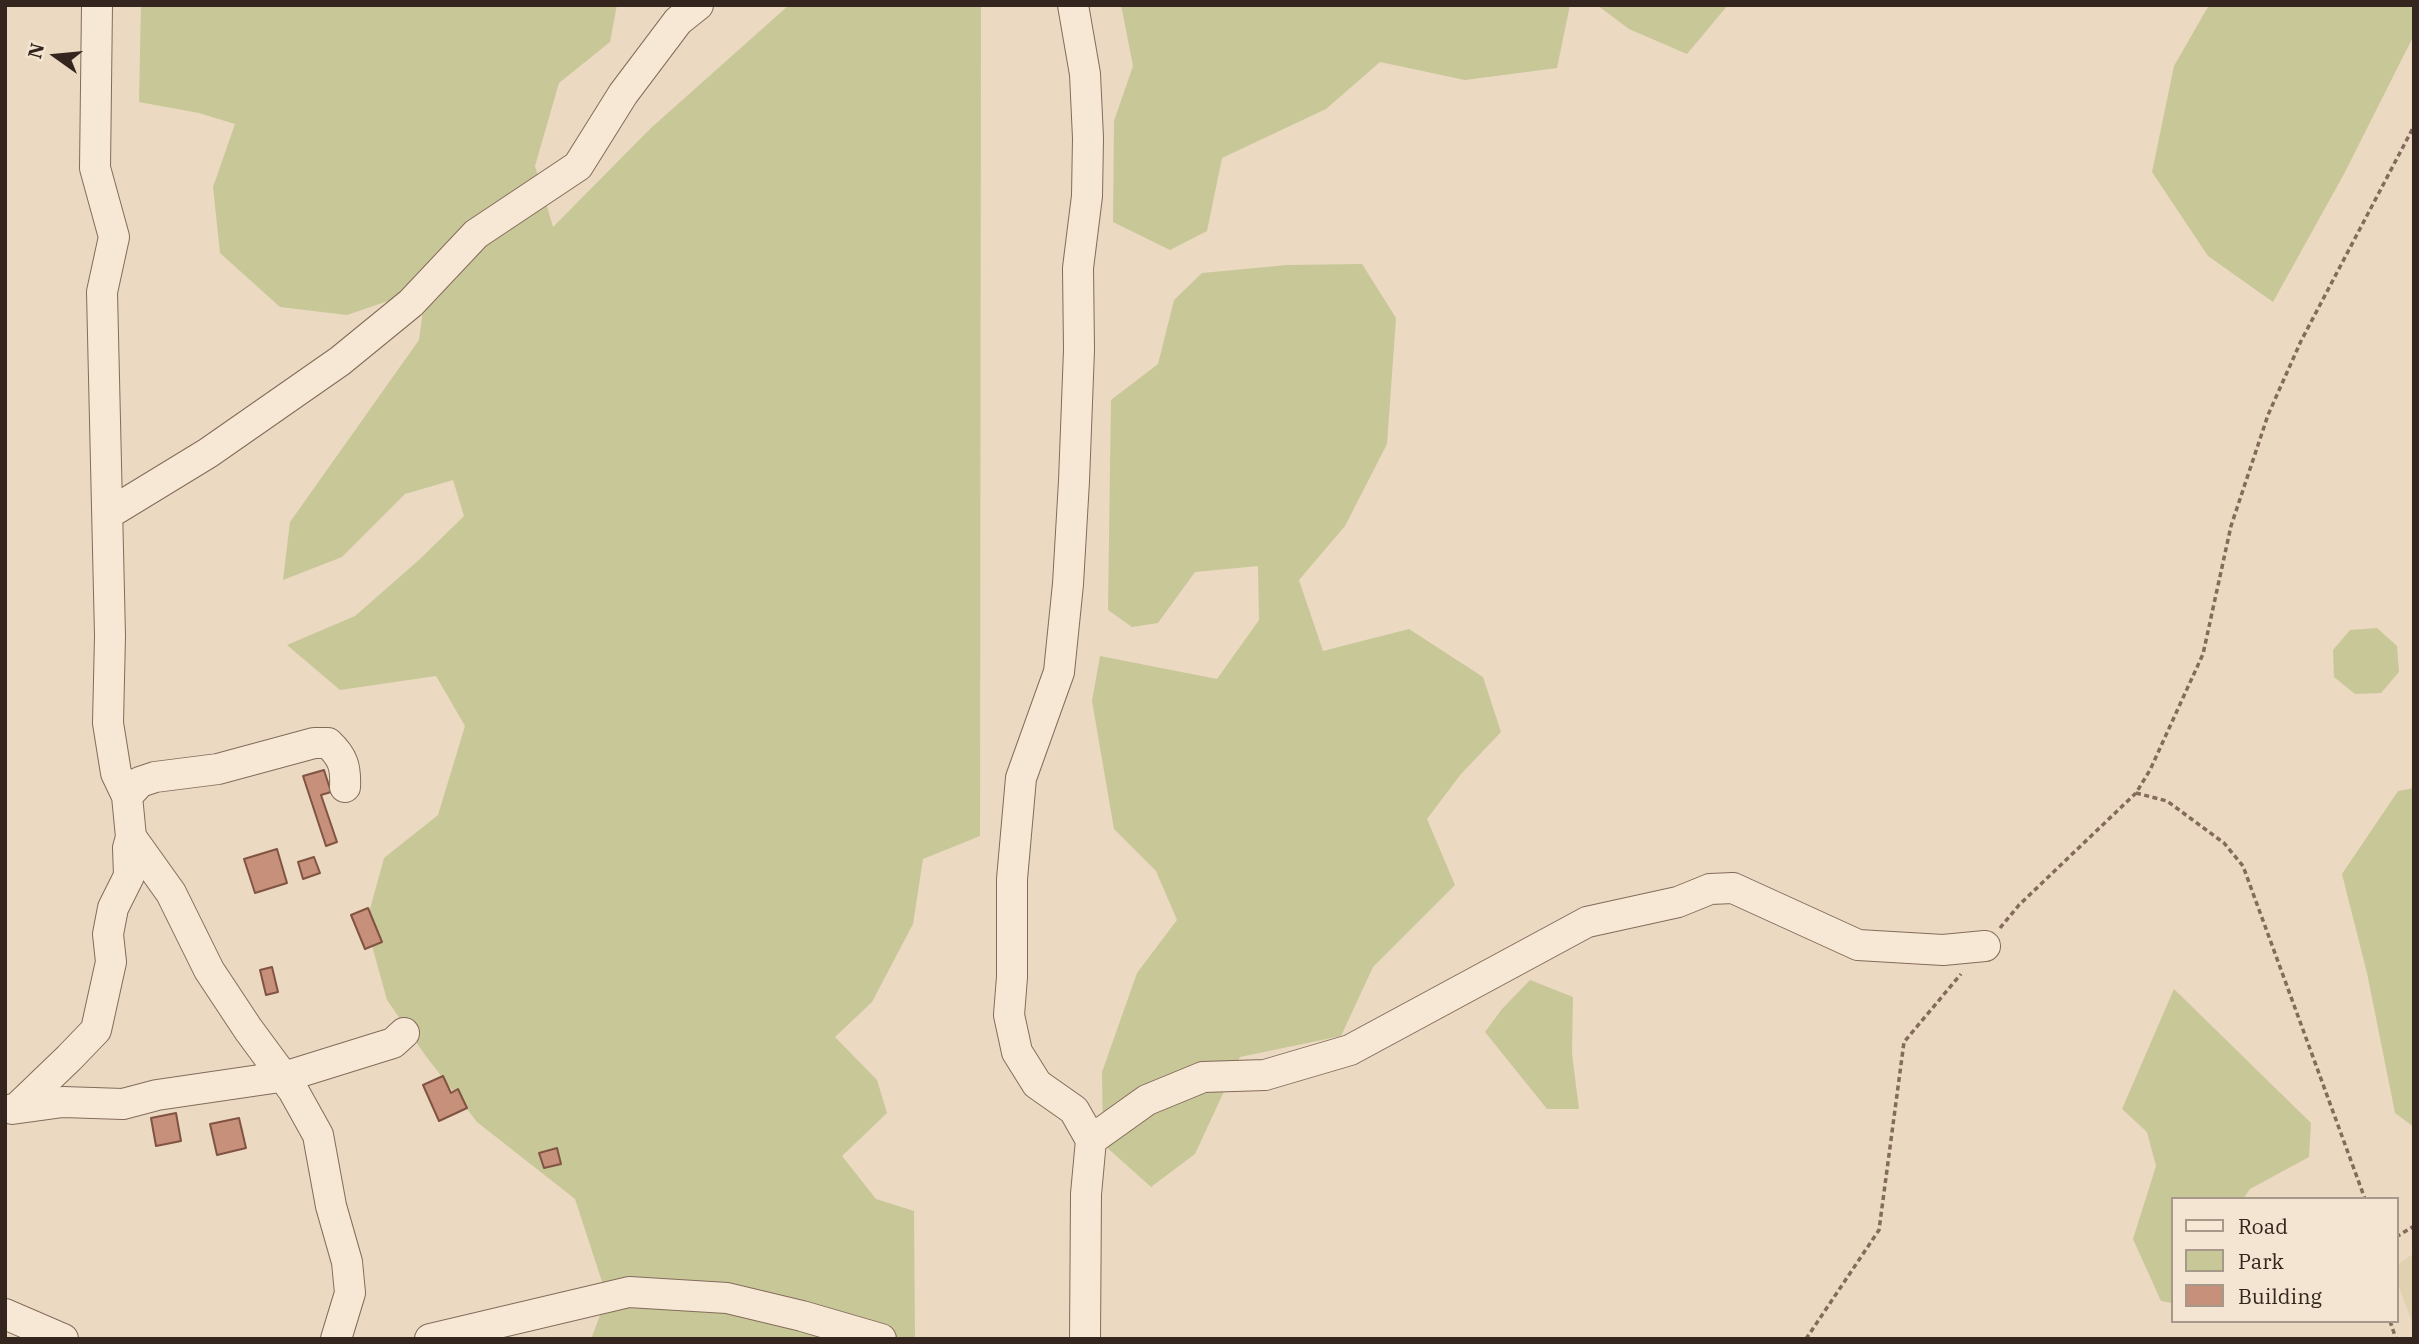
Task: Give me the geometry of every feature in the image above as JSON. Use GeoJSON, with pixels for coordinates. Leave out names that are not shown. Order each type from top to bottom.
{"type":"FeatureCollection","features":[{"type":"Feature","properties":{"kind":"lane"},"geometry":{"type":"LineString","coordinates":[[9,1110],[69,1058],[96,1030],[111,962],[108,934],[113,908],[130,876],[128,848],[131,837],[127,796],[116,773],[108,723],[110,636],[102,292],[114,237],[95,168],[97,5]]}},
{"type":"Feature","properties":{"kind":"lane"},"geometry":{"type":"LineString","coordinates":[[108,514],[208,453],[340,361],[411,303],[477,234],[578,166],[631,84],[678,21],[698,5]]}},
{"type":"Feature","properties":{"kind":"lane"},"geometry":{"type":"LineString","coordinates":[[1073,5],[1085,74],[1088,138],[1087,196],[1078,268],[1079,350],[1068,584],[1059,672],[1021,778],[1012,879],[1009,1015],[1017,1052],[1037,1084],[1074,1110],[1091,1140],[1086,1194],[1085,1339]]}},
{"type":"Feature","properties":{"kind":"lane"},"geometry":{"type":"LineString","coordinates":[[127,796],[140,782],[155,777],[218,769],[314,743],[328,743],[341,755],[346,777],[345,788]]}},
{"type":"Feature","properties":{"kind":"lane"},"geometry":{"type":"LineString","coordinates":[[131,837],[171,893],[209,970],[293,1090],[318,1135],[331,1206],[347,1262],[350,1293],[336,1339]]}},
{"type":"Feature","properties":{"kind":"lane"},"geometry":{"type":"LineString","coordinates":[[1091,1140],[1147,1100],[1203,1077],[1265,1075],[1350,1050],[1587,922],[1678,902],[1710,889],[1733,888],[1858,944],[1943,950],[1985,946]]}},
{"type":"Feature","properties":{"kind":"lane"},"geometry":{"type":"LineString","coordinates":[[9,1110],[63,1102],[122,1104],[157,1094],[282,1076],[393,1043],[404,1033]]}},
{"type":"Feature","properties":{"kind":"lane"},"geometry":{"type":"LineString","coordinates":[[430,1339],[629,1292],[727,1298],[881,1339]]}},
{"type":"Feature","properties":{"kind":"lane"},"geometry":{"type":"LineString","coordinates":[[5,1314],[63,1339]]}},
{"type":"Feature","properties":{"kind":"path"},"geometry":{"type":"LineString","coordinates":[[1806,1339],[1879,1230],[1904,1042],[2019,905],[2136,793],[2150,770],[2203,654],[2231,526],[2268,415],[2301,341],[2414,126]]}},
{"type":"Feature","properties":{"kind":"path"},"geometry":{"type":"LineString","coordinates":[[2136,793],[2167,802],[2224,843],[2244,866],[2364,1197]]}},
{"type":"Feature","properties":{"kind":"path"},"geometry":{"type":"LineString","coordinates":[[2398,1236],[2414,1226]]}},
{"type":"Feature","properties":{"kind":"shaded area"},"geometry":{"type":"Polygon","coordinates":[[[2414,1253],[2414,1327],[2398,1285],[2398,1265],[2414,1253]]]}},
{"type":"Feature","properties":{"kind":"green space"},"geometry":{"type":"Polygon","coordinates":[[[141,5],[617,5],[610,42],[559,83],[535,166],[553,227],[651,128],[789,5],[981,5],[980,836],[923,859],[913,924],[872,1002],[835,1037],[877,1080],[887,1113],[842,1156],[876,1199],[914,1211],[915,1339],[591,1339],[607,1297],[575,1199],[477,1122],[387,1000],[366,924],[384,858],[438,815],[465,726],[436,676],[340,690],[287,645],[355,616],[464,516],[453,480],[405,494],[342,557],[283,580],[290,522],[419,340],[426,288],[347,315],[280,307],[220,253],[213,187],[235,124],[199,113],[139,102],[141,5]]]}},
{"type":"Feature","properties":{"kind":"green space"},"geometry":{"type":"Polygon","coordinates":[[[1121,5],[1570,5],[1557,68],[1465,80],[1380,62],[1326,109],[1222,158],[1207,231],[1170,250],[1113,222],[1114,121],[1133,66],[1121,5]]]}},
{"type":"Feature","properties":{"kind":"green space"},"geometry":{"type":"Polygon","coordinates":[[[1597,5],[1728,5],[1687,54],[1629,29],[1597,5]]]}},
{"type":"Feature","properties":{"kind":"green space"},"geometry":{"type":"Polygon","coordinates":[[[2209,5],[2414,5],[2414,35],[2344,174],[2273,302],[2208,256],[2152,172],[2174,66],[2209,5]]]}},
{"type":"Feature","properties":{"kind":"green space"},"geometry":{"type":"Polygon","coordinates":[[[1362,264],[1396,318],[1387,444],[1345,526],[1299,580],[1323,651],[1409,629],[1483,677],[1501,732],[1461,774],[1427,819],[1455,885],[1373,967],[1341,1036],[1240,1057],[1195,1154],[1151,1187],[1103,1144],[1102,1072],[1137,973],[1177,920],[1156,871],[1114,829],[1092,701],[1100,656],[1217,679],[1259,620],[1258,566],[1195,572],[1158,623],[1132,627],[1108,610],[1111,400],[1158,364],[1174,300],[1202,273],[1287,265],[1362,264]]]}},
{"type":"Feature","properties":{"kind":"green space"},"geometry":{"type":"Polygon","coordinates":[[[2377,628],[2397,646],[2399,672],[2381,693],[2355,694],[2334,677],[2333,650],[2350,630],[2377,628]]]}},
{"type":"Feature","properties":{"kind":"green space"},"geometry":{"type":"Polygon","coordinates":[[[2414,788],[2414,1127],[2395,1113],[2367,973],[2342,874],[2398,791],[2414,788]]]}},
{"type":"Feature","properties":{"kind":"green space"},"geometry":{"type":"Polygon","coordinates":[[[1530,980],[1573,997],[1572,1054],[1579,1109],[1547,1109],[1485,1032],[1502,1009],[1530,980]]]}},
{"type":"Feature","properties":{"kind":"green space"},"geometry":{"type":"Polygon","coordinates":[[[2174,989],[2311,1123],[2309,1157],[2250,1189],[2244,1197],[2170,1197],[2170,1303],[2161,1301],[2133,1239],[2156,1166],[2147,1132],[2122,1109],[2174,989]]]}},
{"type":"Feature","properties":{"kind":"building"},"geometry":{"type":"Polygon","coordinates":[[[324,770],[331,792],[321,795],[337,842],[326,846],[303,776],[324,770]]]}},
{"type":"Feature","properties":{"kind":"building"},"geometry":{"type":"Polygon","coordinates":[[[277,849],[287,883],[255,893],[244,859],[277,849]]]}},
{"type":"Feature","properties":{"kind":"building"},"geometry":{"type":"Polygon","coordinates":[[[314,857],[320,873],[303,879],[298,862],[314,857]]]}},
{"type":"Feature","properties":{"kind":"building"},"geometry":{"type":"Polygon","coordinates":[[[368,908],[382,942],[365,949],[351,915],[368,908]]]}},
{"type":"Feature","properties":{"kind":"building"},"geometry":{"type":"Polygon","coordinates":[[[272,967],[278,992],[266,995],[260,970],[272,967]]]}},
{"type":"Feature","properties":{"kind":"building"},"geometry":{"type":"Polygon","coordinates":[[[443,1076],[451,1093],[458,1089],[467,1108],[439,1121],[423,1085],[443,1076]]]}},
{"type":"Feature","properties":{"kind":"building"},"geometry":{"type":"Polygon","coordinates":[[[176,1113],[181,1141],[156,1146],[151,1118],[176,1113]]]}},
{"type":"Feature","properties":{"kind":"building"},"geometry":{"type":"Polygon","coordinates":[[[239,1118],[246,1148],[217,1155],[210,1124],[239,1118]]]}},
{"type":"Feature","properties":{"kind":"building"},"geometry":{"type":"Polygon","coordinates":[[[557,1148],[561,1164],[544,1168],[539,1153],[557,1148]]]}}]}
